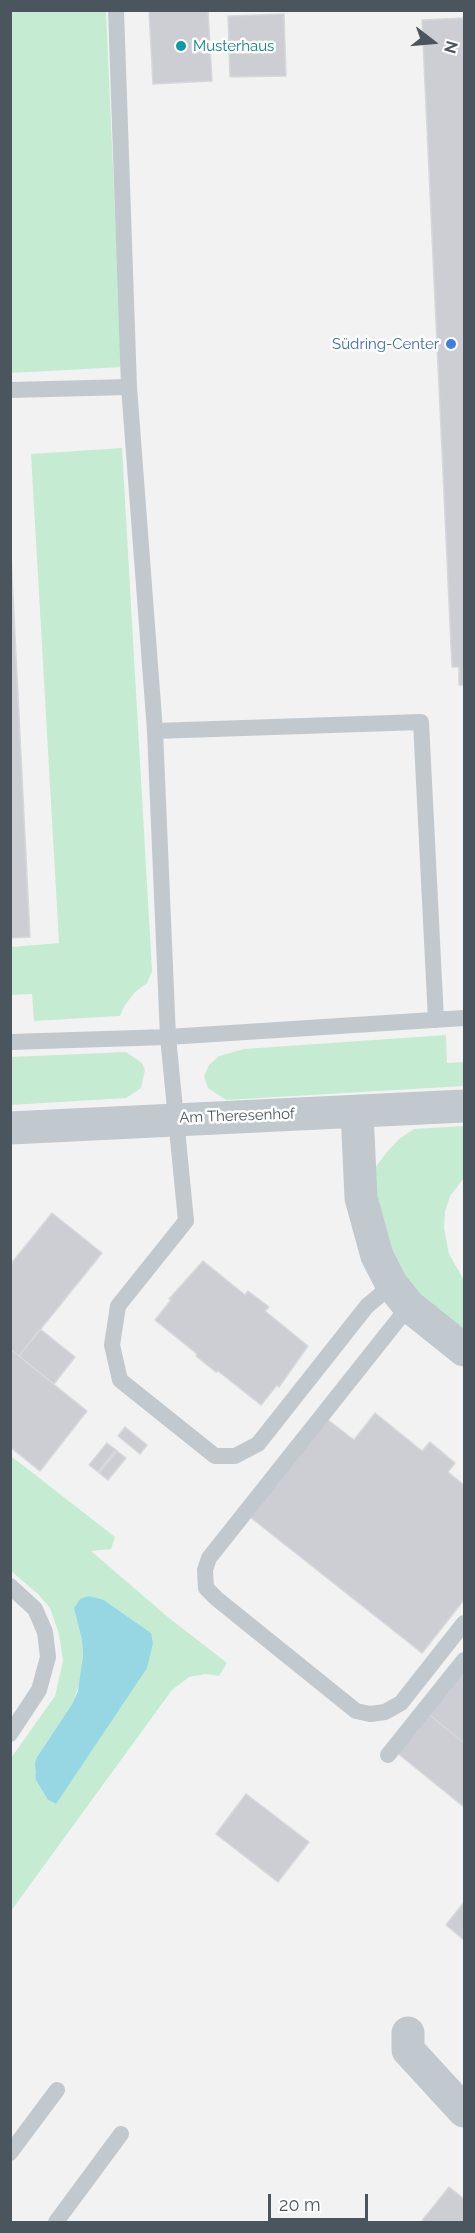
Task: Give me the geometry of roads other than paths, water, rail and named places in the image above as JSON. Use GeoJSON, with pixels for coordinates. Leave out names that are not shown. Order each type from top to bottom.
{"type":"FeatureCollection","features":[{"type":"Feature","properties":{"kind":"street","name":"Am Theresenhof"},"geometry":{"type":"LineString","coordinates":[[10,1128],[465,1106]]}},
{"type":"Feature","properties":{"kind":"street"},"geometry":{"type":"LineString","coordinates":[[357,1112],[361,1197],[377,1256],[401,1295],[465,1350]]}},
{"type":"Feature","properties":{"kind":"street"},"geometry":{"type":"LineString","coordinates":[[408,2033],[408,2050],[465,2111]]}},
{"type":"Feature","properties":{"kind":"lane"},"geometry":{"type":"LineString","coordinates":[[116,10],[129,387],[155,731],[168,1037],[174,1119],[186,1221],[118,1306],[112,1345],[120,1380],[215,1456],[235,1456],[258,1444],[367,1306],[401,1295]]}},
{"type":"Feature","properties":{"kind":"lane"},"geometry":{"type":"LineString","coordinates":[[10,390],[129,387]]}},
{"type":"Feature","properties":{"kind":"lane"},"geometry":{"type":"LineString","coordinates":[[155,731],[421,722],[436,1020]]}},
{"type":"Feature","properties":{"kind":"lane"},"geometry":{"type":"LineString","coordinates":[[10,1042],[168,1037],[465,1018]]}},
{"type":"Feature","properties":{"kind":"lane"},"geometry":{"type":"LineString","coordinates":[[401,1295],[209,1558],[205,1570],[206,1588],[356,1711],[370,1714],[385,1712],[401,1703],[465,1623]]}},
{"type":"Feature","properties":{"kind":"lane"},"geometry":{"type":"LineString","coordinates":[[10,1586],[35,1609],[45,1632],[48,1658],[39,1690],[10,1734]]}},
{"type":"Feature","properties":{"kind":"lane"},"geometry":{"type":"LineString","coordinates":[[388,1755],[465,1660]]}},
{"type":"Feature","properties":{"kind":"lane"},"geometry":{"type":"LineString","coordinates":[[10,2153],[57,2090]]}},
{"type":"Feature","properties":{"kind":"lane"},"geometry":{"type":"LineString","coordinates":[[56,2223],[121,2134]]}},
{"type":"Feature","properties":{"kind":"water"},"geometry":{"type":"Polygon","coordinates":[[[89,1596],[104,1600],[151,1633],[153,1643],[147,1668],[56,1804],[48,1800],[36,1780],[35,1763],[78,1691],[83,1656],[82,1640],[74,1608],[80,1599],[89,1596]]]}},
{"type":"Feature","properties":{"kind":"place","name":"Musterhaus"},"geometry":{"type":"Point","coordinates":[181,46]}},
{"type":"Feature","properties":{"kind":"place","name":"Südring-Center"},"geometry":{"type":"Point","coordinates":[451,344]}}]}
